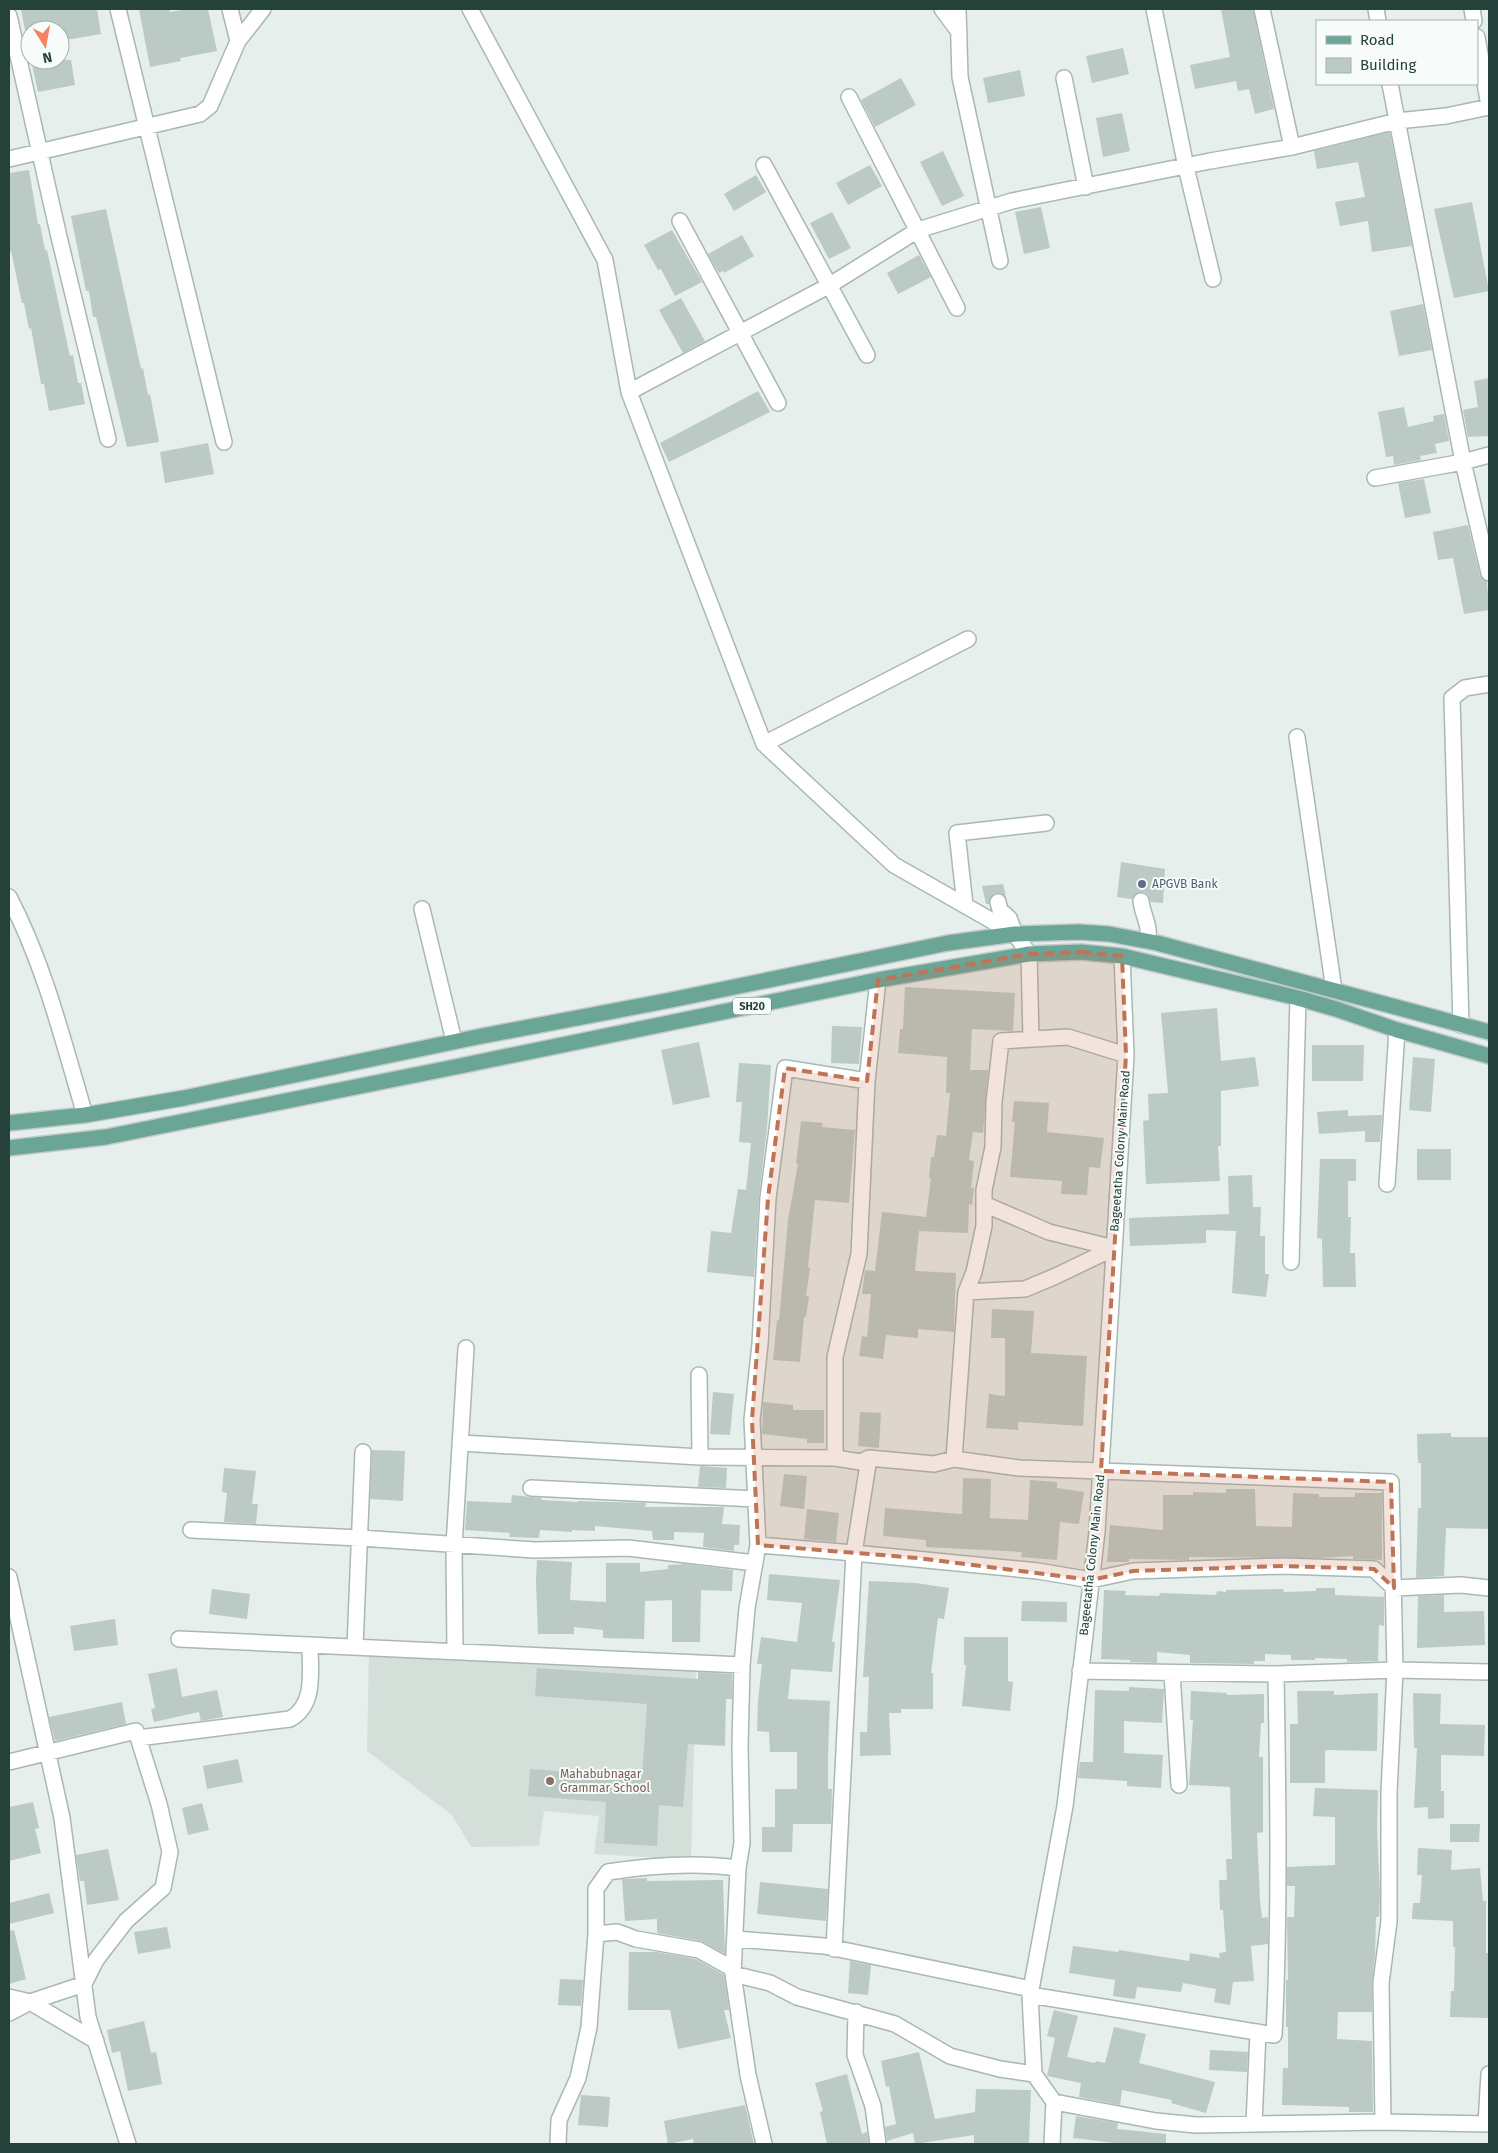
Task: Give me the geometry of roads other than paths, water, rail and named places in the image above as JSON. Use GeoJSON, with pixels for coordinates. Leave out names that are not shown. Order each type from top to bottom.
{"type":"FeatureCollection","features":[{"type":"Feature","properties":{"kind":"main road","name":"SH20"},"geometry":{"type":"LineString","coordinates":[[9,1123],[84,1115],[184,1098],[454,1041],[666,1001],[948,943],[1016,934],[1109,934],[1148,941],[1489,1032]]}},
{"type":"Feature","properties":{"kind":"main road","name":"SH20"},"geometry":{"type":"LineString","coordinates":[[9,1148],[106,1137],[878,980],[1029,954],[1081,952],[1122,956],[1298,998],[1397,1030],[1489,1056]]}},
{"type":"Feature","properties":{"kind":"street"},"geometry":{"type":"LineString","coordinates":[[118,9],[224,442]]}},
{"type":"Feature","properties":{"kind":"street"},"geometry":{"type":"LineString","coordinates":[[230,9],[238,41]]}},
{"type":"Feature","properties":{"kind":"street"},"geometry":{"type":"LineString","coordinates":[[9,159],[190,118],[200,114],[210,106],[238,41],[263,9]]}},
{"type":"Feature","properties":{"kind":"street"},"geometry":{"type":"LineString","coordinates":[[470,9],[605,260],[629,392],[764,744],[894,865],[1016,934]]}},
{"type":"Feature","properties":{"kind":"street"},"geometry":{"type":"LineString","coordinates":[[942,9],[959,32]]}},
{"type":"Feature","properties":{"kind":"street"},"geometry":{"type":"LineString","coordinates":[[958,9],[960,77],[1000,262]]}},
{"type":"Feature","properties":{"kind":"street"},"geometry":{"type":"LineString","coordinates":[[1154,9],[1186,167],[1213,279]]}},
{"type":"Feature","properties":{"kind":"street"},"geometry":{"type":"LineString","coordinates":[[1262,9],[1292,147]]}},
{"type":"Feature","properties":{"kind":"street"},"geometry":{"type":"LineString","coordinates":[[9,16],[39,152],[108,439]]}},
{"type":"Feature","properties":{"kind":"street"},"geometry":{"type":"LineString","coordinates":[[629,392],[830,285],[918,230],[1012,201],[1292,147],[1397,121],[1446,116],[1489,106],[1478,42]]}},
{"type":"Feature","properties":{"kind":"street"},"geometry":{"type":"LineString","coordinates":[[1064,78],[1086,187]]}},
{"type":"Feature","properties":{"kind":"street"},"geometry":{"type":"LineString","coordinates":[[1390,85],[1463,462],[1489,573]]}},
{"type":"Feature","properties":{"kind":"street"},"geometry":{"type":"LineString","coordinates":[[849,97],[958,308]]}},
{"type":"Feature","properties":{"kind":"street"},"geometry":{"type":"LineString","coordinates":[[764,165],[867,355]]}},
{"type":"Feature","properties":{"kind":"street"},"geometry":{"type":"LineString","coordinates":[[680,221],[778,403]]}},
{"type":"Feature","properties":{"kind":"street"},"geometry":{"type":"LineString","coordinates":[[1375,478],[1463,462],[1489,455]]}},
{"type":"Feature","properties":{"kind":"street"},"geometry":{"type":"LineString","coordinates":[[764,744],[968,639]]}},
{"type":"Feature","properties":{"kind":"street"},"geometry":{"type":"LineString","coordinates":[[1461,1025],[1452,698],[1465,688],[1489,684]]}},
{"type":"Feature","properties":{"kind":"street"},"geometry":{"type":"LineString","coordinates":[[1297,737],[1334,990]]}},
{"type":"Feature","properties":{"kind":"street"},"geometry":{"type":"LineString","coordinates":[[965,905],[957,833],[1046,823]]}},
{"type":"Feature","properties":{"kind":"street"},"geometry":{"type":"LineString","coordinates":[[9,897],[48,990],[84,1115]]}},
{"type":"Feature","properties":{"kind":"street"},"geometry":{"type":"LineString","coordinates":[[1141,900],[1142,910],[1150,929],[1148,941]]}},
{"type":"Feature","properties":{"kind":"street"},"geometry":{"type":"LineString","coordinates":[[998,902],[1000,910],[1009,918],[1016,934],[1029,954],[1031,1039]]}},
{"type":"Feature","properties":{"kind":"street"},"geometry":{"type":"LineString","coordinates":[[422,909],[454,1041]]}},
{"type":"Feature","properties":{"kind":"street","name":"Bageetatha Colony Main Road"},"geometry":{"type":"LineString","coordinates":[[1034,2074],[1030,1992],[1065,1806],[1097,1532],[1126,1055],[1122,956]]}},
{"type":"Feature","properties":{"kind":"street"},"geometry":{"type":"LineString","coordinates":[[835,1458],[835,1357],[859,1254],[867,1081],[878,980]]}},
{"type":"Feature","properties":{"kind":"street"},"geometry":{"type":"LineString","coordinates":[[1291,1262],[1298,998]]}},
{"type":"Feature","properties":{"kind":"street"},"geometry":{"type":"LineString","coordinates":[[1387,1184],[1397,1030]]}},
{"type":"Feature","properties":{"kind":"street"},"geometry":{"type":"LineString","coordinates":[[954,1459],[966,1292],[974,1272],[984,1226],[984,1190],[993,1146],[994,1102],[1001,1041],[1068,1038],[1126,1055]]}},
{"type":"Feature","properties":{"kind":"street"},"geometry":{"type":"LineString","coordinates":[[764,2144],[748,2075],[733,1972],[738,1868],[742,1843],[740,1747],[742,1666],[747,1608],[758,1545],[752,1420],[760,1344],[768,1198],[785,1068],[867,1081]]}},
{"type":"Feature","properties":{"kind":"street"},"geometry":{"type":"LineString","coordinates":[[984,1204],[1049,1232],[1114,1248]]}},
{"type":"Feature","properties":{"kind":"street"},"geometry":{"type":"LineString","coordinates":[[966,1292],[1024,1289],[1114,1248]]}},
{"type":"Feature","properties":{"kind":"street"},"geometry":{"type":"LineString","coordinates":[[455,1652],[454,1546],[466,1348]]}},
{"type":"Feature","properties":{"kind":"street"},"geometry":{"type":"LineString","coordinates":[[699,1375],[700,1457]]}},
{"type":"Feature","properties":{"kind":"street"},"geometry":{"type":"LineString","coordinates":[[460,1443],[700,1457],[835,1458],[861,1462],[868,1458],[934,1464],[954,1459],[1019,1468],[1391,1482],[1395,1670],[1389,1792],[1389,1921],[1380,1983],[1383,2122]]}},
{"type":"Feature","properties":{"kind":"street"},"geometry":{"type":"LineString","coordinates":[[355,1647],[363,1452]]}},
{"type":"Feature","properties":{"kind":"street"},"geometry":{"type":"LineString","coordinates":[[834,1949],[854,1554],[868,1458]]}},
{"type":"Feature","properties":{"kind":"street"},"geometry":{"type":"LineString","coordinates":[[531,1488],[756,1499]]}},
{"type":"Feature","properties":{"kind":"street"},"geometry":{"type":"LineString","coordinates":[[191,1530],[360,1538],[454,1546],[534,1550],[628,1548],[755,1563]]}},
{"type":"Feature","properties":{"kind":"street"},"geometry":{"type":"LineString","coordinates":[[758,1545],[1038,1571],[1091,1580],[1133,1571],[1292,1566],[1374,1569],[1394,1588],[1461,1585],[1489,1588]]}},
{"type":"Feature","properties":{"kind":"street"},"geometry":{"type":"LineString","coordinates":[[9,1577],[62,1818],[88,2017],[128,2144]]}},
{"type":"Feature","properties":{"kind":"street"},"geometry":{"type":"LineString","coordinates":[[180,1639],[742,1666]]}},
{"type":"Feature","properties":{"kind":"street"},"geometry":{"type":"LineString","coordinates":[[138,1738],[290,1719],[297,1716],[305,1707],[310,1692],[310,1645]]}},
{"type":"Feature","properties":{"kind":"street"},"geometry":{"type":"LineString","coordinates":[[1080,1672],[1276,1674],[1395,1670],[1489,1672]]}},
{"type":"Feature","properties":{"kind":"street"},"geometry":{"type":"LineString","coordinates":[[1172,1673],[1179,1785]]}},
{"type":"Feature","properties":{"kind":"street"},"geometry":{"type":"LineString","coordinates":[[736,1938],[834,1949],[1030,1992],[1274,2035],[1279,1839],[1276,1674]]}},
{"type":"Feature","properties":{"kind":"street"},"geometry":{"type":"LineString","coordinates":[[9,1762],[136,1730],[159,1804],[170,1852],[163,1888],[126,1922],[96,1960],[84,1984],[30,2002],[9,2013]]}},
{"type":"Feature","properties":{"kind":"street"},"geometry":{"type":"LineString","coordinates":[[558,2144],[559,2120],[578,2078],[589,2027],[596,1934],[596,1889],[608,1872],[649,1865],[706,1864],[738,1868]]}},
{"type":"Feature","properties":{"kind":"street"},"geometry":{"type":"LineString","coordinates":[[596,1934],[617,1932],[636,1939],[699,1950],[733,1972],[770,1983],[797,1997],[895,2024],[950,2056],[1000,2069],[1034,2074],[1054,2102],[1052,2144]]}},
{"type":"Feature","properties":{"kind":"street"},"geometry":{"type":"LineString","coordinates":[[9,1997],[30,2002],[96,2041]]}},
{"type":"Feature","properties":{"kind":"street"},"geometry":{"type":"LineString","coordinates":[[856,2012],[855,2055],[873,2106],[878,2144]]}},
{"type":"Feature","properties":{"kind":"street"},"geometry":{"type":"LineString","coordinates":[[1254,2124],[1258,2032]]}},
{"type":"Feature","properties":{"kind":"street"},"geometry":{"type":"LineString","coordinates":[[1054,2102],[1156,2121],[1196,2125],[1383,2122],[1488,2124],[1489,2074]]}},
{"type":"Feature","properties":{"kind":"place","name":"APGVB Bank"},"geometry":{"type":"Point","coordinates":[1142,884]}},
{"type":"Feature","properties":{"kind":"place","name":"Mahabubnagar Grammar School"},"geometry":{"type":"Point","coordinates":[550,1781]}}]}
